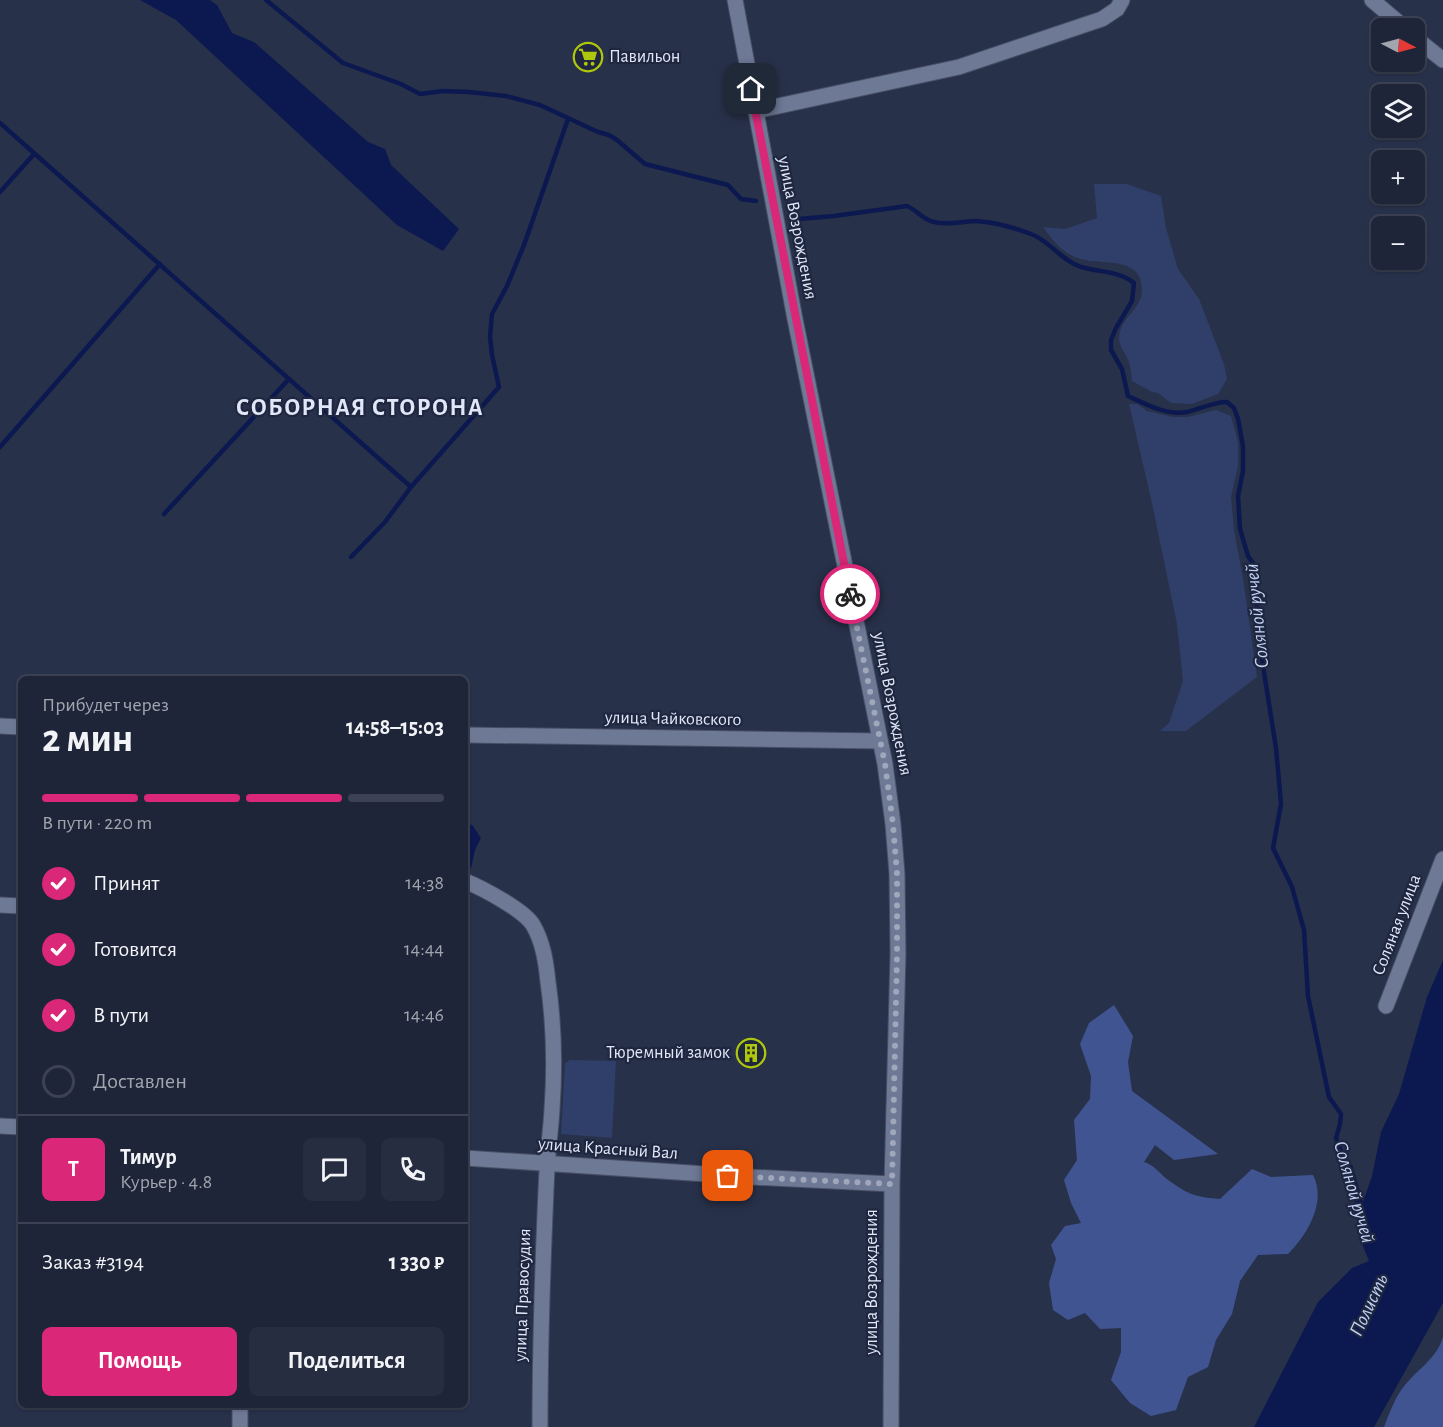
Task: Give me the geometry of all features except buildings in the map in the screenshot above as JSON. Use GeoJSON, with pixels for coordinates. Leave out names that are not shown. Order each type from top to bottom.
{"type":"FeatureCollection","features":[{"type":"Feature","properties":{"kind":"street","name":"улица Возрождения"},"geometry":{"type":"LineString","coordinates":[[735,0],[880,741],[893,824],[897,874],[897,966],[892,1184],[891,1427]]}},
{"type":"Feature","properties":{"kind":"street"},"geometry":{"type":"LineString","coordinates":[[755,111],[959,67],[1102,19],[1117,9],[1122,0]]}},
{"type":"Feature","properties":{"kind":"street"},"geometry":{"type":"LineString","coordinates":[[1372,0],[1393,18]]}},
{"type":"Feature","properties":{"kind":"street"},"geometry":{"type":"LineString","coordinates":[[1425,46],[1443,60]]}},
{"type":"Feature","properties":{"kind":"street"},"geometry":{"type":"LineString","coordinates":[[0,726],[18,727]]}},
{"type":"Feature","properties":{"kind":"street","name":"улица Чайковского"},"geometry":{"type":"LineString","coordinates":[[468,735],[880,741]]}},
{"type":"Feature","properties":{"kind":"street","name":"Соляная улица"},"geometry":{"type":"LineString","coordinates":[[1386,1006],[1443,859]]}},
{"type":"Feature","properties":{"kind":"street","name":"улица Правосудия"},"geometry":{"type":"LineString","coordinates":[[468,882],[528,918],[534,926],[545,957],[554,1052],[547,1165],[540,1354],[540,1427]]}},
{"type":"Feature","properties":{"kind":"street"},"geometry":{"type":"LineString","coordinates":[[0,905],[18,906]]}},
{"type":"Feature","properties":{"kind":"street"},"geometry":{"type":"LineString","coordinates":[[0,1126],[18,1127]]}},
{"type":"Feature","properties":{"kind":"street","name":"улица Красный Вал"},"geometry":{"type":"LineString","coordinates":[[468,1158],[547,1165],[892,1184]]}},
{"type":"Feature","properties":{"kind":"street"},"geometry":{"type":"LineString","coordinates":[[240,1408],[240,1427]]}},
{"type":"Feature","properties":{"kind":"shaded area"},"geometry":{"type":"Polygon","coordinates":[[[1094,184],[1127,184],[1161,196],[1166,228],[1178,269],[1199,299],[1224,364],[1227,379],[1218,394],[1192,404],[1171,403],[1158,393],[1132,381],[1129,362],[1119,337],[1122,326],[1140,301],[1142,288],[1140,278],[1128,266],[1089,261],[1069,254],[1043,227],[1065,229],[1097,218],[1094,184]]]}},
{"type":"Feature","properties":{"kind":"shaded area"},"geometry":{"type":"Polygon","coordinates":[[[1129,404],[1137,404],[1147,411],[1173,417],[1188,417],[1216,410],[1231,416],[1238,442],[1238,466],[1231,497],[1257,677],[1186,731],[1160,731],[1169,723],[1183,681],[1177,624],[1129,404]]]}},
{"type":"Feature","properties":{"kind":"shaded area"},"geometry":{"type":"Polygon","coordinates":[[[1114,1005],[1133,1036],[1128,1062],[1132,1091],[1218,1154],[1174,1160],[1155,1145],[1144,1162],[1180,1188],[1198,1196],[1220,1199],[1252,1169],[1271,1177],[1313,1175],[1318,1196],[1308,1228],[1288,1254],[1258,1255],[1240,1281],[1232,1314],[1216,1340],[1208,1367],[1188,1377],[1176,1410],[1151,1416],[1130,1403],[1111,1380],[1121,1352],[1121,1328],[1100,1329],[1085,1313],[1068,1320],[1053,1310],[1049,1283],[1056,1259],[1051,1245],[1065,1226],[1081,1223],[1071,1203],[1064,1180],[1077,1160],[1074,1120],[1090,1099],[1091,1076],[1080,1044],[1089,1023],[1114,1005]]]}},
{"type":"Feature","properties":{"kind":"shaded area"},"geometry":{"type":"Polygon","coordinates":[[[570,1060],[616,1061],[612,1138],[561,1134],[565,1063],[570,1060]]]}},
{"type":"Feature","properties":{"kind":"shaded area"},"geometry":{"type":"Polygon","coordinates":[[[1443,1337],[1443,1427],[1384,1427],[1401,1390],[1432,1357],[1443,1337]]]}},
{"type":"Feature","properties":{"kind":"water"},"geometry":{"type":"Polygon","coordinates":[[[140,0],[210,0],[217,5],[232,33],[254,42],[368,142],[385,149],[391,165],[459,229],[443,251],[397,225],[176,20],[140,0]]]}},
{"type":"Feature","properties":{"kind":"water"},"geometry":{"type":"Polygon","coordinates":[[[468,822],[481,838],[475,850],[471,868],[468,869],[468,822]]]}},
{"type":"Feature","properties":{"kind":"water","name":"Полисть"},"geometry":{"type":"Polygon","coordinates":[[[1443,960],[1443,1303],[1374,1427],[1254,1427],[1318,1302],[1352,1268],[1369,1261],[1361,1241],[1358,1211],[1349,1187],[1349,1168],[1352,1164],[1363,1202],[1372,1176],[1381,1132],[1399,1094],[1427,997],[1443,960]]]}},
{"type":"Feature","properties":{"kind":"waterway","name":"Соляной ручей"},"geometry":{"type":"LineString","coordinates":[[266,0],[343,63],[401,84],[420,94],[443,91],[469,92],[506,96],[540,105],[609,135],[645,164],[728,185],[741,199],[756,201]]}},
{"type":"Feature","properties":{"kind":"waterway"},"geometry":{"type":"LineString","coordinates":[[351,557],[385,522],[411,487],[499,387],[490,337],[492,314],[507,286],[524,245],[568,119]]}},
{"type":"Feature","properties":{"kind":"waterway"},"geometry":{"type":"LineString","coordinates":[[0,123],[411,487]]}},
{"type":"Feature","properties":{"kind":"waterway"},"geometry":{"type":"LineString","coordinates":[[0,192],[34,154]]}},
{"type":"Feature","properties":{"kind":"waterway","name":"Соляной ручей"},"geometry":{"type":"LineString","coordinates":[[799,219],[907,206],[934,222],[945,224],[983,222],[1038,237],[1073,264],[1116,274],[1134,283],[1132,301],[1111,340],[1111,350],[1122,369],[1128,396],[1156,408],[1179,413],[1222,402],[1227,402],[1234,408],[1243,446],[1243,471],[1238,496],[1240,529],[1248,556],[1255,566],[1258,634],[1276,748],[1281,804],[1273,848],[1292,887],[1304,930],[1308,996],[1329,1097],[1341,1114],[1336,1138],[1350,1174]]}},
{"type":"Feature","properties":{"kind":"waterway"},"geometry":{"type":"LineString","coordinates":[[0,447],[160,264]]}},
{"type":"Feature","properties":{"kind":"waterway"},"geometry":{"type":"LineString","coordinates":[[164,514],[288,380]]}},
{"type":"Feature","properties":{"kind":"way so far"},"geometry":{"type":"LineString","coordinates":[[728,1176],[892,1184],[897,874],[885,764],[850,594]]}},
{"type":"Feature","properties":{"kind":"place","name":"Павильон"},"geometry":{"type":"Point","coordinates":[588,57]}},
{"type":"Feature","properties":{"kind":"place","name":"Тюремный замок"},"geometry":{"type":"Point","coordinates":[751,1053]}},
{"type":"Feature","properties":{"kind":"district","name":"СОБОРНАЯ СТОРОНА"},"geometry":{"type":"Point","coordinates":[360,408]}},
{"type":"Feature","properties":{"kind":"route"},"geometry":{"type":"LineString","coordinates":[[751,89],[850,594]]}}]}
